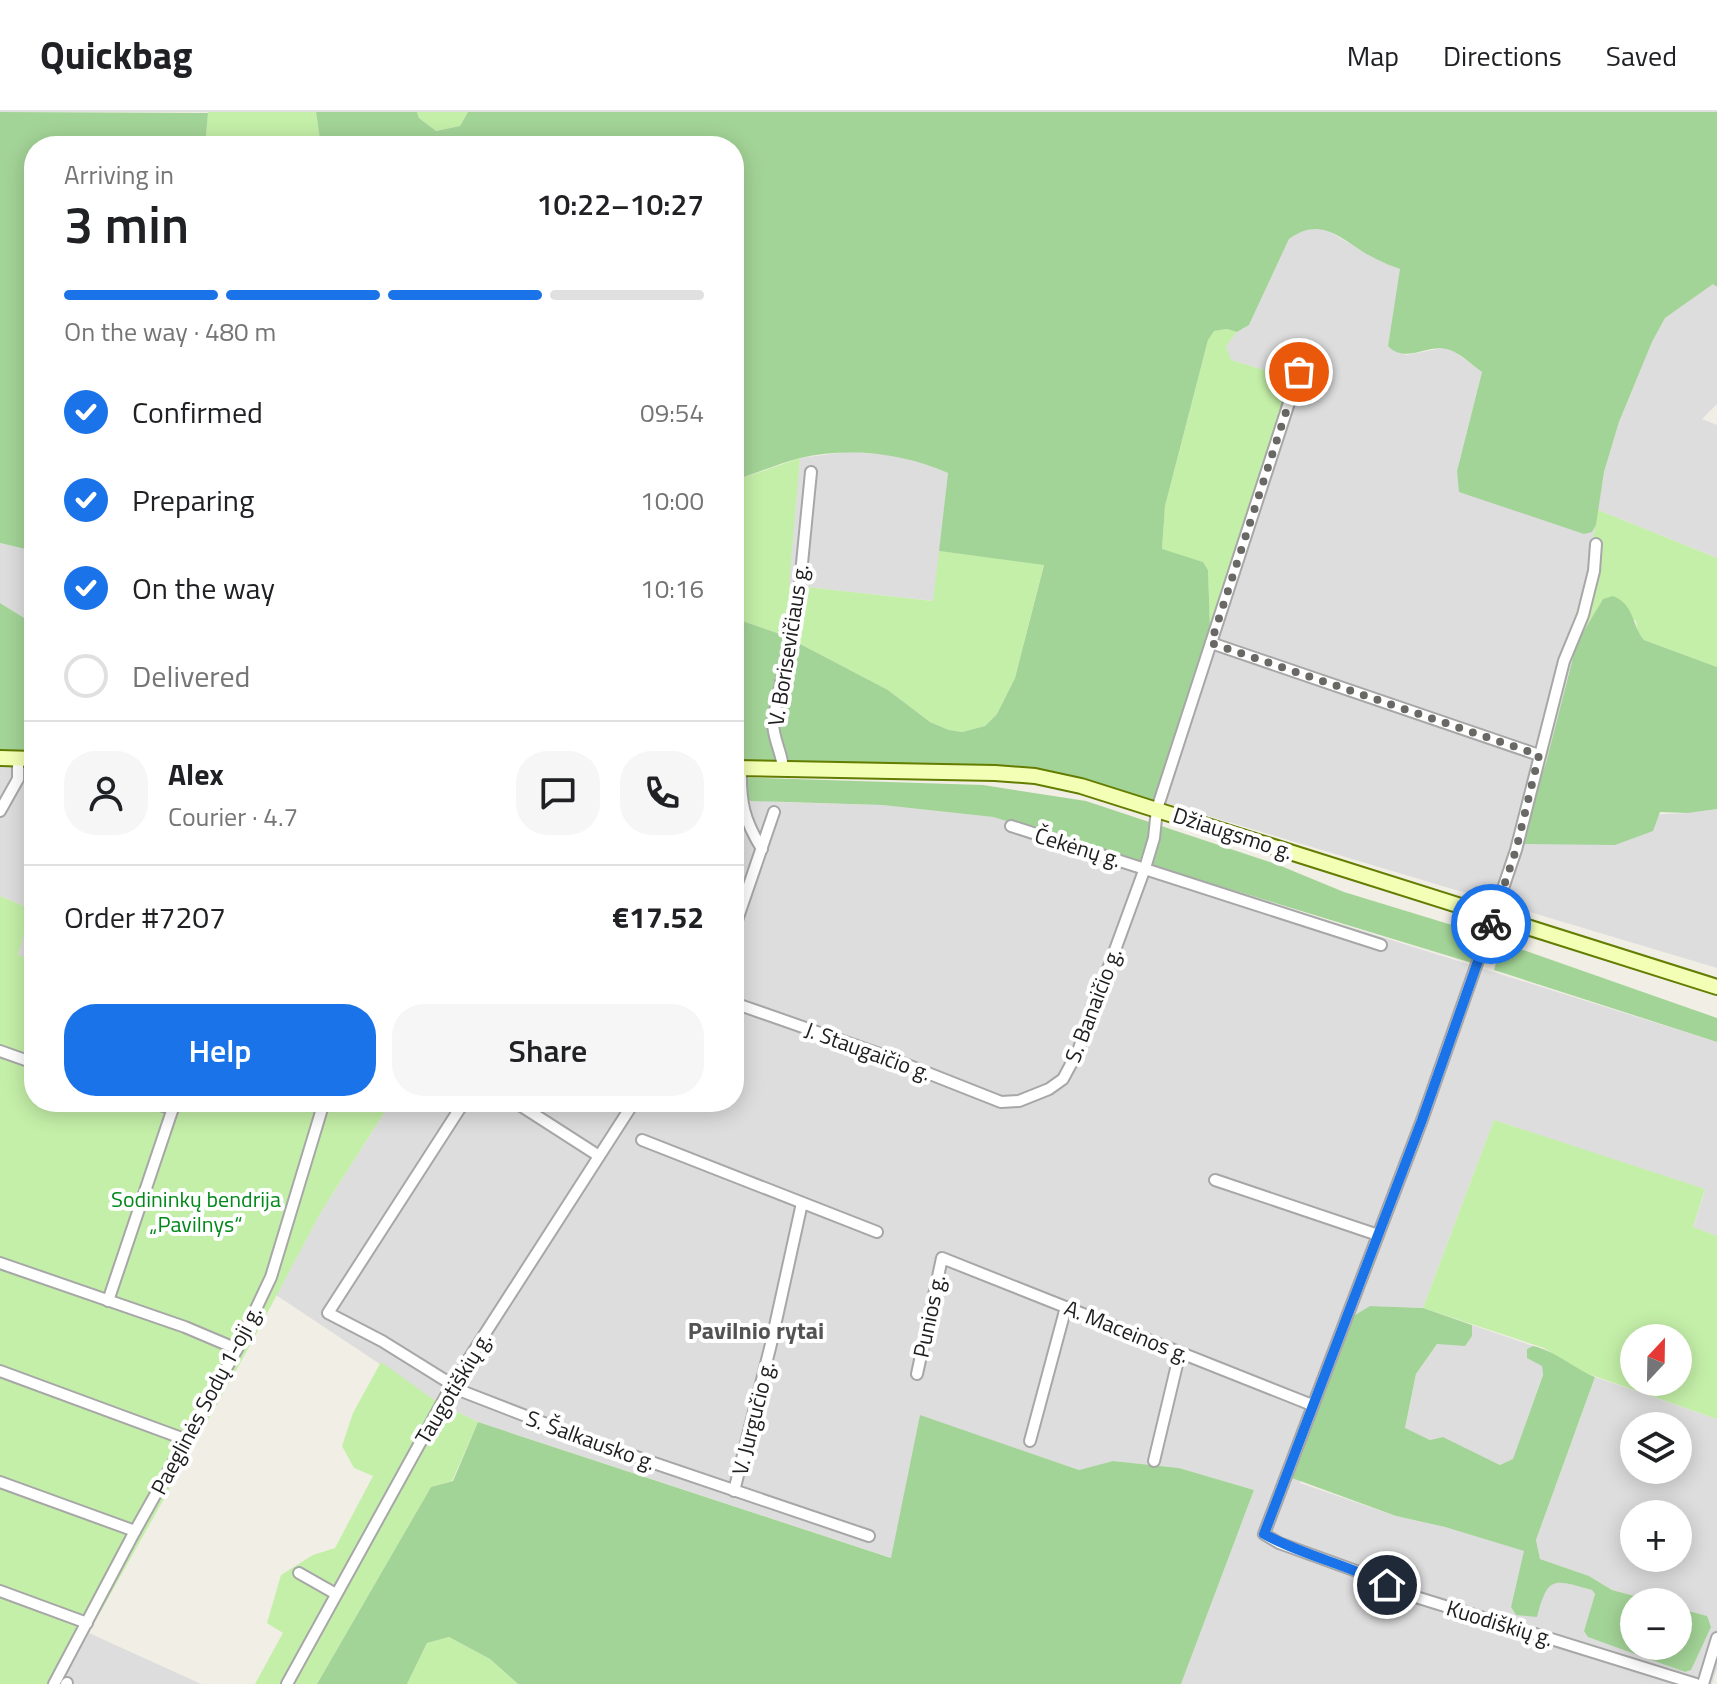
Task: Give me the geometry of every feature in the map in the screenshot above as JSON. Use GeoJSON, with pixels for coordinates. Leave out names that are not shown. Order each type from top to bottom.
{"type":"FeatureCollection","features":[{"type":"Feature","properties":{"kind":"street","name":"S. Banaičio g."},"geometry":{"type":"LineString","coordinates":[[1001,1102],[1030,1098],[1049,1089],[1063,1079],[1078,1051],[1145,868],[1154,838],[1157,809],[1299,372]]}},
{"type":"Feature","properties":{"kind":"street","name":"V. Borisevičiaus g."},"geometry":{"type":"LineString","coordinates":[[783,769],[773,733],[773,720],[798,604],[811,472]]}},
{"type":"Feature","properties":{"kind":"street"},"geometry":{"type":"LineString","coordinates":[[1312,1405],[1378,1235],[1516,850],[1564,661],[1583,615],[1594,571],[1596,544]]}},
{"type":"Feature","properties":{"kind":"street"},"geometry":{"type":"LineString","coordinates":[[1211,643],[1539,755]]}},
{"type":"Feature","properties":{"kind":"street"},"geometry":{"type":"LineString","coordinates":[[0,758],[24,759]]}},
{"type":"Feature","properties":{"kind":"street"},"geometry":{"type":"LineString","coordinates":[[0,811],[18,779],[18,759]]}},
{"type":"Feature","properties":{"kind":"street","name":"Džiaugsmo g."},"geometry":{"type":"LineString","coordinates":[[744,768],[995,773],[1035,776],[1081,786],[1717,987]]}},
{"type":"Feature","properties":{"kind":"street"},"geometry":{"type":"LineString","coordinates":[[744,812],[750,830],[762,849]]}},
{"type":"Feature","properties":{"kind":"street"},"geometry":{"type":"LineString","coordinates":[[744,900],[774,812]]}},
{"type":"Feature","properties":{"kind":"street","name":"Čekėnų g."},"geometry":{"type":"LineString","coordinates":[[1011,826],[1145,868]]}},
{"type":"Feature","properties":{"kind":"street"},"geometry":{"type":"LineString","coordinates":[[1145,868],[1381,945]]}},
{"type":"Feature","properties":{"kind":"street","name":"J. Staugaičio g."},"geometry":{"type":"LineString","coordinates":[[744,1006],[877,1053],[1001,1102]]}},
{"type":"Feature","properties":{"kind":"street"},"geometry":{"type":"LineString","coordinates":[[0,1051],[24,1059]]}},
{"type":"Feature","properties":{"kind":"street"},"geometry":{"type":"LineString","coordinates":[[108,1301],[172,1112]]}},
{"type":"Feature","properties":{"kind":"street","name":"Paeglinės Sodų 1-oji g."},"geometry":{"type":"LineString","coordinates":[[54,1684],[237,1349],[271,1277],[321,1112]]}},
{"type":"Feature","properties":{"kind":"street","name":"S. Šalkausko g."},"geometry":{"type":"LineString","coordinates":[[458,1112],[328,1313],[382,1341],[452,1385],[598,1444],[869,1536]]}},
{"type":"Feature","properties":{"kind":"street"},"geometry":{"type":"LineString","coordinates":[[531,1112],[599,1156]]}},
{"type":"Feature","properties":{"kind":"street","name":"Taugotiškių g."},"geometry":{"type":"LineString","coordinates":[[287,1684],[452,1385],[628,1112]]}},
{"type":"Feature","properties":{"kind":"street"},"geometry":{"type":"LineString","coordinates":[[642,1140],[877,1232]]}},
{"type":"Feature","properties":{"kind":"street"},"geometry":{"type":"LineString","coordinates":[[1215,1180],[1378,1235]]}},
{"type":"Feature","properties":{"kind":"street","name":"V. Jurgučio g."},"geometry":{"type":"LineString","coordinates":[[734,1491],[802,1203]]}},
{"type":"Feature","properties":{"kind":"street","name":"A. Maceinos g."},"geometry":{"type":"LineString","coordinates":[[942,1258],[1312,1405]]}},
{"type":"Feature","properties":{"kind":"street","name":"Punios g."},"geometry":{"type":"LineString","coordinates":[[917,1374],[942,1258]]}},
{"type":"Feature","properties":{"kind":"street"},"geometry":{"type":"LineString","coordinates":[[0,1263],[185,1327],[237,1349]]}},
{"type":"Feature","properties":{"kind":"street"},"geometry":{"type":"LineString","coordinates":[[1030,1441],[1066,1307]]}},
{"type":"Feature","properties":{"kind":"street"},"geometry":{"type":"LineString","coordinates":[[1154,1461],[1180,1352]]}},
{"type":"Feature","properties":{"kind":"street"},"geometry":{"type":"LineString","coordinates":[[0,1371],[187,1440]]}},
{"type":"Feature","properties":{"kind":"street","name":"Kuodiškių g."},"geometry":{"type":"LineString","coordinates":[[1312,1405],[1264,1534],[1279,1543],[1370,1576],[1403,1593],[1696,1684]]}},
{"type":"Feature","properties":{"kind":"street"},"geometry":{"type":"LineString","coordinates":[[0,1482],[135,1531]]}},
{"type":"Feature","properties":{"kind":"street"},"geometry":{"type":"LineString","coordinates":[[299,1573],[336,1594]]}},
{"type":"Feature","properties":{"kind":"street"},"geometry":{"type":"LineString","coordinates":[[0,1591],[87,1623]]}},
{"type":"Feature","properties":{"kind":"street"},"geometry":{"type":"LineString","coordinates":[[1703,1684],[1717,1638]]}},
{"type":"Feature","properties":{"kind":"shaded area"},"geometry":{"type":"Polygon","coordinates":[[[1325,229],[1376,259],[1401,269],[1388,346],[1406,355],[1443,348],[1452,350],[1482,372],[1457,471],[1460,492],[1592,532],[1596,525],[1584,590],[1567,637],[1577,642],[1546,763],[1526,820],[1717,809],[1717,968],[1155,800],[1294,379],[1231,360],[1225,346],[1237,332],[1249,325],[1289,239],[1300,231],[1325,229]]]}},
{"type":"Feature","properties":{"kind":"shaded area"},"geometry":{"type":"Polygon","coordinates":[[[1713,283],[1717,288],[1717,404],[1702,419],[1717,425],[1717,558],[1598,510],[1604,472],[1619,422],[1652,342],[1665,318],[1713,283]]]}},
{"type":"Feature","properties":{"kind":"shaded area"},"geometry":{"type":"Polygon","coordinates":[[[846,452],[891,455],[948,473],[934,601],[788,585],[800,458],[846,452]]]}},
{"type":"Feature","properties":{"kind":"shaded area"},"geometry":{"type":"Polygon","coordinates":[[[0,543],[24,549],[24,618],[0,603],[0,543]]]}},
{"type":"Feature","properties":{"kind":"shaded area"},"geometry":{"type":"Polygon","coordinates":[[[0,752],[24,752],[24,906],[0,896],[0,752]]]}},
{"type":"Feature","properties":{"kind":"shaded area"},"geometry":{"type":"Polygon","coordinates":[[[744,796],[776,802],[882,805],[993,817],[1024,825],[1717,1042],[1717,1236],[1693,1228],[1705,1190],[1494,1120],[1423,1308],[1370,1306],[1300,1483],[1396,1516],[1525,1551],[1511,1607],[1554,1583],[1563,1582],[1592,1590],[1595,1594],[1584,1631],[1620,1646],[1620,1660],[1655,1660],[1685,1672],[1707,1616],[1692,1612],[1692,1588],[1612,1590],[1589,1576],[1540,1559],[1536,1540],[1595,1377],[1620,1386],[1620,1396],[1650,1396],[1717,1419],[1717,1669],[1712,1684],[1181,1684],[1254,1490],[1179,1468],[1113,1461],[1079,1470],[920,1416],[892,1558],[478,1422],[437,1402],[276,1295],[321,1212],[385,1112],[744,1112],[744,796]]]}},
{"type":"Feature","properties":{"kind":"shaded area"},"geometry":{"type":"Polygon","coordinates":[[[24,934],[24,957],[18,955],[24,934]]]}},
{"type":"Feature","properties":{"kind":"shaded area"},"geometry":{"type":"Polygon","coordinates":[[[1472,1325],[1533,1346],[1527,1349],[1542,1366],[1543,1374],[1513,1460],[1500,1465],[1443,1437],[1430,1440],[1405,1429],[1416,1374],[1437,1344],[1472,1336],[1472,1325]]]}},
{"type":"Feature","properties":{"kind":"shaded area"},"geometry":{"type":"Polygon","coordinates":[[[89,1633],[201,1684],[60,1684],[89,1633]]]}},
{"type":"Feature","properties":{"kind":"green space"},"geometry":{"type":"Polygon","coordinates":[[[0,112],[208,113],[206,136],[24,136],[24,549],[0,543],[0,112]]]}},
{"type":"Feature","properties":{"kind":"green space"},"geometry":{"type":"Polygon","coordinates":[[[208,112],[316,112],[320,136],[206,136],[208,112]]]}},
{"type":"Feature","properties":{"kind":"green space"},"geometry":{"type":"Polygon","coordinates":[[[316,112],[417,112],[419,118],[436,131],[460,126],[468,112],[1717,112],[1717,287],[1713,284],[1665,318],[1652,342],[1619,422],[1604,472],[1596,525],[1592,532],[1584,534],[1459,492],[1457,471],[1482,372],[1450,350],[1442,348],[1402,354],[1388,346],[1400,269],[1324,230],[1302,232],[1289,239],[1249,325],[1237,332],[1227,329],[1214,331],[1208,340],[1165,506],[1162,549],[1203,562],[1208,570],[1210,628],[1155,800],[1068,775],[1024,768],[744,762],[744,621],[783,635],[888,690],[930,722],[962,732],[985,726],[997,714],[1015,678],[1044,565],[939,551],[948,473],[930,466],[876,454],[838,453],[792,460],[744,477],[744,136],[320,136],[316,112]]]}},
{"type":"Feature","properties":{"kind":"green space"},"geometry":{"type":"Polygon","coordinates":[[[417,112],[468,112],[460,126],[436,131],[419,118],[417,112]]]}},
{"type":"Feature","properties":{"kind":"green space"},"geometry":{"type":"Polygon","coordinates":[[[1227,329],[1237,332],[1226,346],[1231,360],[1294,379],[1210,628],[1208,570],[1203,562],[1162,550],[1165,506],[1208,340],[1213,331],[1227,329]]]}},
{"type":"Feature","properties":{"kind":"green space"},"geometry":{"type":"Polygon","coordinates":[[[800,458],[789,585],[933,601],[939,551],[1044,564],[1015,678],[997,714],[985,726],[962,732],[949,730],[930,722],[888,690],[783,635],[744,621],[744,478],[800,458]]]}},
{"type":"Feature","properties":{"kind":"green space"},"geometry":{"type":"Polygon","coordinates":[[[1598,510],[1717,558],[1717,667],[1644,640],[1638,632],[1636,621],[1603,599],[1577,642],[1567,638],[1584,590],[1598,510]]]}},
{"type":"Feature","properties":{"kind":"green space"},"geometry":{"type":"Polygon","coordinates":[[[1613,596],[1625,604],[1644,640],[1717,667],[1717,809],[1688,813],[1660,812],[1653,831],[1615,845],[1522,844],[1526,820],[1546,763],[1577,642],[1603,599],[1613,596]]]}},
{"type":"Feature","properties":{"kind":"green space"},"geometry":{"type":"Polygon","coordinates":[[[0,603],[24,618],[24,752],[0,752],[0,603]]]}},
{"type":"Feature","properties":{"kind":"green space"},"geometry":{"type":"Polygon","coordinates":[[[744,777],[983,785],[1086,801],[1276,864],[1344,892],[1465,929],[1478,938],[1472,963],[993,817],[882,805],[751,801],[744,796],[744,777]]]}},
{"type":"Feature","properties":{"kind":"green space","name":"Sodininkų bendrija „Pavilnys“"},"geometry":{"type":"Polygon","coordinates":[[[0,896],[24,906],[24,934],[18,955],[24,957],[24,1112],[385,1112],[321,1212],[248,1349],[60,1684],[0,1684],[0,896]]]}},
{"type":"Feature","properties":{"kind":"green space"},"geometry":{"type":"Polygon","coordinates":[[[1511,948],[1717,1018],[1717,1042],[1494,970],[1498,956],[1511,948]]]}},
{"type":"Feature","properties":{"kind":"green space"},"geometry":{"type":"Polygon","coordinates":[[[1494,1120],[1705,1189],[1693,1227],[1717,1236],[1717,1419],[1651,1396],[1692,1396],[1692,1324],[1620,1324],[1620,1385],[1580,1371],[1544,1348],[1423,1308],[1494,1120]]]}},
{"type":"Feature","properties":{"kind":"green space"},"geometry":{"type":"Polygon","coordinates":[[[1370,1306],[1423,1308],[1472,1325],[1472,1336],[1465,1346],[1437,1344],[1416,1374],[1405,1428],[1430,1440],[1443,1437],[1500,1465],[1513,1459],[1543,1375],[1542,1366],[1527,1358],[1527,1349],[1533,1346],[1541,1348],[1595,1377],[1536,1540],[1540,1559],[1589,1576],[1620,1592],[1620,1649],[1588,1637],[1584,1631],[1595,1594],[1592,1590],[1554,1584],[1545,1594],[1537,1617],[1516,1615],[1511,1607],[1524,1551],[1396,1516],[1292,1478],[1290,1472],[1355,1315],[1370,1306]]]}},
{"type":"Feature","properties":{"kind":"green space"},"geometry":{"type":"Polygon","coordinates":[[[381,1362],[437,1402],[478,1422],[452,1481],[431,1487],[317,1684],[255,1684],[283,1633],[267,1623],[281,1575],[313,1555],[335,1548],[373,1476],[354,1468],[342,1446],[353,1413],[381,1362]]]}},
{"type":"Feature","properties":{"kind":"green space"},"geometry":{"type":"Polygon","coordinates":[[[920,1415],[1079,1470],[1113,1461],[1179,1468],[1254,1490],[1181,1684],[518,1684],[490,1659],[449,1637],[427,1643],[407,1684],[317,1684],[431,1487],[453,1481],[478,1422],[891,1558],[920,1415]]]}},
{"type":"Feature","properties":{"kind":"green space"},"geometry":{"type":"Polygon","coordinates":[[[1692,1612],[1707,1616],[1711,1627],[1691,1670],[1685,1672],[1652,1660],[1692,1660],[1692,1612]]]}},
{"type":"Feature","properties":{"kind":"green space"},"geometry":{"type":"Polygon","coordinates":[[[449,1637],[490,1659],[518,1684],[407,1684],[427,1643],[449,1637]]]}},
{"type":"Feature","properties":{"kind":"way so far"},"geometry":{"type":"LineString","coordinates":[[1299,372],[1211,643],[1539,755],[1516,850],[1491,924]]}},
{"type":"Feature","properties":{"kind":"district","name":"Pavilnio rytai"},"geometry":{"type":"Point","coordinates":[756,1331]}},
{"type":"Feature","properties":{"kind":"route"},"geometry":{"type":"LineString","coordinates":[[1387,1585],[1279,1543],[1264,1534],[1422,1120],[1491,924]]}}]}
